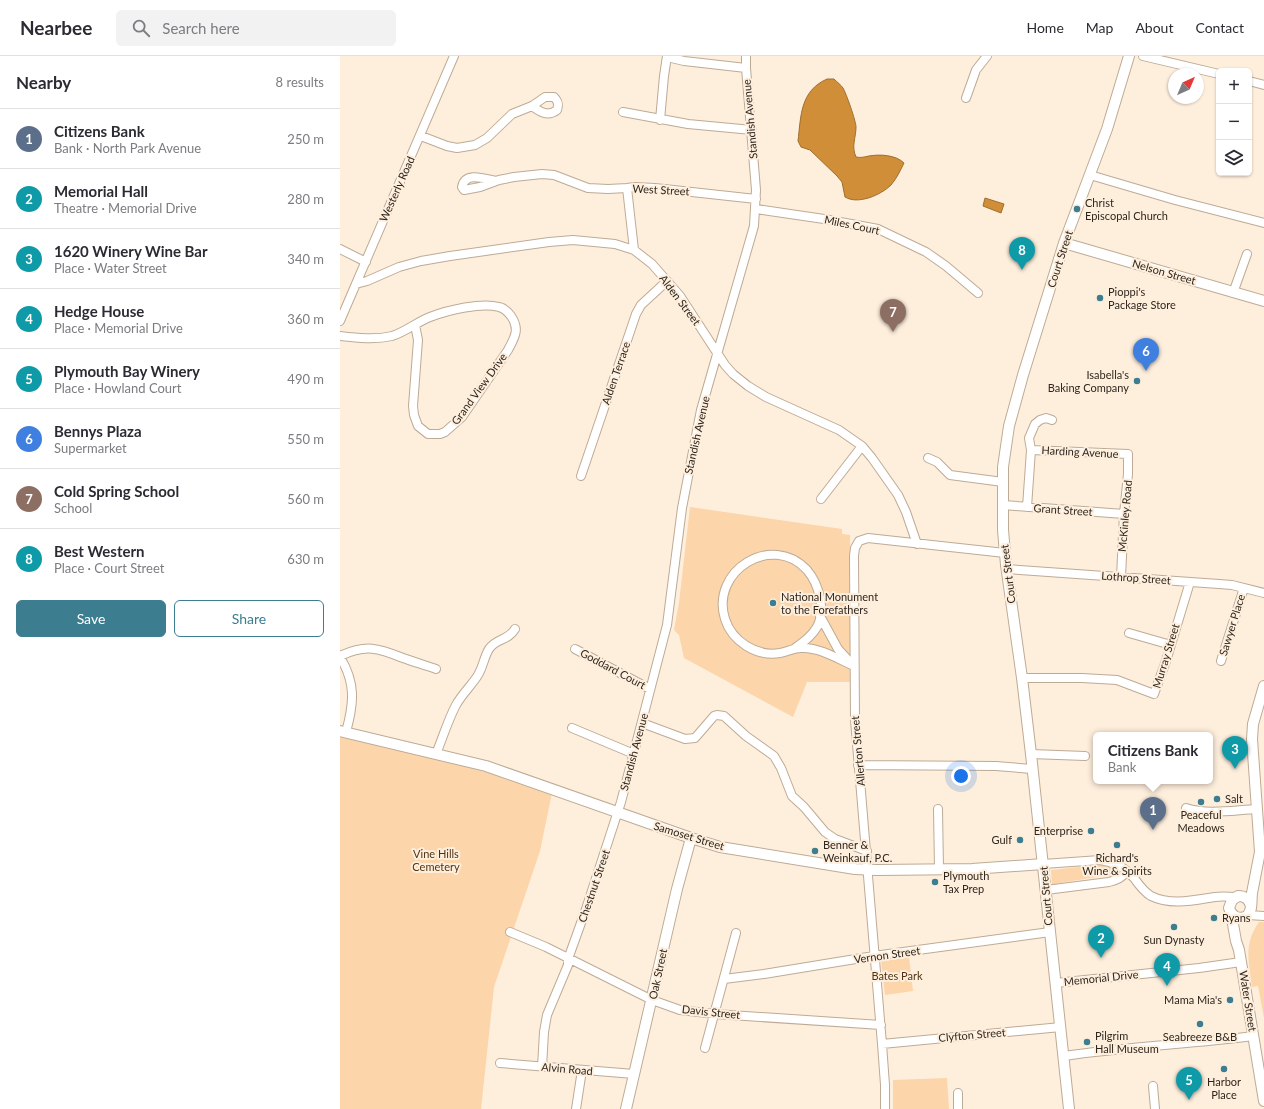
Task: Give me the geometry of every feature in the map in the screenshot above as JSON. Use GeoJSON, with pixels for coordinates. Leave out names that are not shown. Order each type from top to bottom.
{"type":"FeatureCollection","features":[{"type":"Feature","properties":{"kind":"main road","name":"Court Street"},"geometry":{"type":"LineString","coordinates":[[1069,1109],[1031,754],[1022,678],[1006,569],[1002,505],[1003,482],[1006,440],[1014,405],[1064,243],[1107,129],[1129,56]]}},
{"type":"Feature","properties":{"kind":"main road","name":"Nelson Street"},"geometry":{"type":"LineString","coordinates":[[1064,243],[1264,301]]}},
{"type":"Feature","properties":{"kind":"main road","name":"Water Street"},"geometry":{"type":"LineString","coordinates":[[1239,950],[1241,928],[1249,912],[1256,871],[1262,852],[1252,739],[1253,724],[1264,686]]}},
{"type":"Feature","properties":{"kind":"main road","name":"Samoset Street"},"geometry":{"type":"LineString","coordinates":[[342,730],[486,766],[691,838],[720,847],[740,851],[868,870],[939,869],[1043,864]]}},
{"type":"Feature","properties":{"kind":"main road","name":"Oak Street"},"geometry":{"type":"LineString","coordinates":[[626,1109],[677,890],[691,838]]}},
{"type":"Feature","properties":{"kind":"main road","name":"Water Street"},"geometry":{"type":"LineString","coordinates":[[1237,896],[1249,884],[1256,871]]}},
{"type":"Feature","properties":{"kind":"main road"},"geometry":{"type":"LineString","coordinates":[[1237,896],[1246,898],[1250,902],[1249,912],[1238,918],[1230,911],[1232,900],[1237,896]]}},
{"type":"Feature","properties":{"kind":"main road","name":"Water Street"},"geometry":{"type":"LineString","coordinates":[[1230,911],[1239,950],[1264,1101]]}},
{"type":"Feature","properties":{"kind":"street","name":"Westerly Road"},"geometry":{"type":"LineString","coordinates":[[340,322],[454,56]]}},
{"type":"Feature","properties":{"kind":"street","name":"Standish Avenue"},"geometry":{"type":"LineString","coordinates":[[618,813],[667,625],[682,508],[701,410],[754,226],[756,199],[746,56]]}},
{"type":"Feature","properties":{"kind":"street"},"geometry":{"type":"LineString","coordinates":[[966,98],[976,70],[987,56]]}},
{"type":"Feature","properties":{"kind":"street"},"geometry":{"type":"LineString","coordinates":[[1143,56],[1216,73]]}},
{"type":"Feature","properties":{"kind":"street"},"geometry":{"type":"LineString","coordinates":[[660,120],[667,57],[684,61],[746,68]]}},
{"type":"Feature","properties":{"kind":"street"},"geometry":{"type":"LineString","coordinates":[[1252,82],[1264,85]]}},
{"type":"Feature","properties":{"kind":"street"},"geometry":{"type":"LineString","coordinates":[[421,136],[447,146],[457,148],[475,145],[487,138],[512,114],[532,106]]}},
{"type":"Feature","properties":{"kind":"street"},"geometry":{"type":"LineString","coordinates":[[623,112],[660,120],[721,128],[752,130]]}},
{"type":"Feature","properties":{"kind":"street"},"geometry":{"type":"LineString","coordinates":[[496,181],[529,174],[542,174],[554,175],[588,188],[627,188]]}},
{"type":"Feature","properties":{"kind":"street"},"geometry":{"type":"LineString","coordinates":[[1090,175],[1175,200],[1264,223]]}},
{"type":"Feature","properties":{"kind":"street","name":"West Street"},"geometry":{"type":"LineString","coordinates":[[634,250],[627,188],[655,188],[756,199]]}},
{"type":"Feature","properties":{"kind":"street","name":"Miles Court"},"geometry":{"type":"LineString","coordinates":[[756,209],[878,229],[926,252],[946,266],[978,293]]}},
{"type":"Feature","properties":{"kind":"street","name":"Alden Street"},"geometry":{"type":"LineString","coordinates":[[356,284],[367,281],[399,266],[421,261],[549,242],[574,240],[602,242],[634,250],[652,264],[680,296],[733,374],[748,386],[778,403],[839,430],[862,446],[898,495],[906,512],[917,544]]}},
{"type":"Feature","properties":{"kind":"street"},"geometry":{"type":"LineString","coordinates":[[340,249],[366,262]]}},
{"type":"Feature","properties":{"kind":"street"},"geometry":{"type":"LineString","coordinates":[[1233,293],[1246,254]]}},
{"type":"Feature","properties":{"kind":"street","name":"Alden Terrace"},"geometry":{"type":"LineString","coordinates":[[581,476],[636,314],[641,305],[666,281]]}},
{"type":"Feature","properties":{"kind":"street","name":"Grand View Drive"},"geometry":{"type":"LineString","coordinates":[[340,336],[364,339],[391,336],[430,317],[477,306],[501,307],[508,312],[516,327],[514,338],[508,350],[467,410],[450,428],[440,434],[428,434],[418,426],[415,421],[413,406],[418,340],[415,325]]}},
{"type":"Feature","properties":{"kind":"street"},"geometry":{"type":"LineString","coordinates":[[1027,507],[1031,450],[1029,438],[1035,424],[1040,420],[1046,418],[1052,420]]}},
{"type":"Feature","properties":{"kind":"street"},"geometry":{"type":"LineString","coordinates":[[821,499],[862,446]]}},
{"type":"Feature","properties":{"kind":"street","name":"Harding Avenue"},"geometry":{"type":"LineString","coordinates":[[1031,450],[1128,454]]}},
{"type":"Feature","properties":{"kind":"street","name":"McKinley Road"},"geometry":{"type":"LineString","coordinates":[[1120,577],[1128,474],[1128,454]]}},
{"type":"Feature","properties":{"kind":"street"},"geometry":{"type":"LineString","coordinates":[[928,458],[937,462],[950,475],[1003,482]]}},
{"type":"Feature","properties":{"kind":"street","name":"Grant Street"},"geometry":{"type":"LineString","coordinates":[[1002,505],[1124,514]]}},
{"type":"Feature","properties":{"kind":"street","name":"Allerton Street"},"geometry":{"type":"LineString","coordinates":[[885,1109],[886,1085],[855,720],[854,556],[858,542],[862,539],[868,538],[1005,553]]}},
{"type":"Feature","properties":{"kind":"street"},"geometry":{"type":"LineString","coordinates":[[762,556],[780,556],[798,562],[810,575],[816,586],[820,599],[820,616],[816,628],[811,636],[804,643],[795,648],[779,653],[758,652],[748,647],[728,626],[723,607],[726,587],[730,578],[746,562],[762,556]]}},
{"type":"Feature","properties":{"kind":"street","name":"Lothrop Street"},"geometry":{"type":"LineString","coordinates":[[1006,569],[1218,584],[1264,593]]}},
{"type":"Feature","properties":{"kind":"street","name":"Murray Street"},"geometry":{"type":"LineString","coordinates":[[1022,678],[1117,680],[1154,694],[1190,582]]}},
{"type":"Feature","properties":{"kind":"street","name":"Sawyer Place"},"geometry":{"type":"LineString","coordinates":[[1221,661],[1244,588]]}},
{"type":"Feature","properties":{"kind":"street"},"geometry":{"type":"LineString","coordinates":[[820,616],[838,649],[854,666]]}},
{"type":"Feature","properties":{"kind":"street"},"geometry":{"type":"LineString","coordinates":[[436,754],[452,713],[460,698],[478,675],[489,648],[499,640],[507,638],[515,629]]}},
{"type":"Feature","properties":{"kind":"street"},"geometry":{"type":"LineString","coordinates":[[1129,634],[1170,645]]}},
{"type":"Feature","properties":{"kind":"street"},"geometry":{"type":"LineString","coordinates":[[342,730],[352,706],[353,692],[349,673],[340,656],[360,649],[375,648],[436,669]]}},
{"type":"Feature","properties":{"kind":"street"},"geometry":{"type":"LineString","coordinates":[[795,648],[811,648],[854,666]]}},
{"type":"Feature","properties":{"kind":"street","name":"Goddard Court"},"geometry":{"type":"LineString","coordinates":[[575,649],[650,689]]}},
{"type":"Feature","properties":{"kind":"street"},"geometry":{"type":"LineString","coordinates":[[642,723],[690,740],[699,735],[714,716],[724,716],[746,736],[774,756],[781,768],[792,796],[804,807],[825,832],[835,839],[867,851]]}},
{"type":"Feature","properties":{"kind":"street"},"geometry":{"type":"LineString","coordinates":[[572,728],[634,754]]}},
{"type":"Feature","properties":{"kind":"street"},"geometry":{"type":"LineString","coordinates":[[1031,754],[1085,756]]}},
{"type":"Feature","properties":{"kind":"street"},"geometry":{"type":"LineString","coordinates":[[858,765],[996,766],[1032,769]]}},
{"type":"Feature","properties":{"kind":"street"},"geometry":{"type":"LineString","coordinates":[[1186,808],[1194,811],[1206,812],[1257,809]]}},
{"type":"Feature","properties":{"kind":"street"},"geometry":{"type":"LineString","coordinates":[[938,809],[939,869]]}},
{"type":"Feature","properties":{"kind":"street","name":"Chestnut Street"},"geometry":{"type":"LineString","coordinates":[[542,1067],[544,1032],[547,1015],[568,965],[568,959],[618,813]]}},
{"type":"Feature","properties":{"kind":"street"},"geometry":{"type":"LineString","coordinates":[[1043,864],[1100,860],[1114,863],[1127,871],[1148,893],[1162,900],[1182,901],[1237,896]]}},
{"type":"Feature","properties":{"kind":"street"},"geometry":{"type":"LineString","coordinates":[[1046,890],[1109,882],[1117,880],[1127,871]]}},
{"type":"Feature","properties":{"kind":"street"},"geometry":{"type":"LineString","coordinates":[[1208,899],[1224,903],[1230,911]]}},
{"type":"Feature","properties":{"kind":"street"},"geometry":{"type":"LineString","coordinates":[[1249,912],[1264,916]]}},
{"type":"Feature","properties":{"kind":"street","name":"Davis Street"},"geometry":{"type":"LineString","coordinates":[[510,932],[546,947],[652,1000],[680,1010],[715,1014],[880,1025]]}},
{"type":"Feature","properties":{"kind":"street","name":"Vernon Street"},"geometry":{"type":"LineString","coordinates":[[724,979],[874,956],[1050,932]]}},
{"type":"Feature","properties":{"kind":"street"},"geometry":{"type":"LineString","coordinates":[[706,1048],[736,933]]}},
{"type":"Feature","properties":{"kind":"street","name":"Memorial Drive"},"geometry":{"type":"LineString","coordinates":[[1056,983],[1199,968],[1241,962]]}},
{"type":"Feature","properties":{"kind":"street","name":"Clyfton Street"},"geometry":{"type":"LineString","coordinates":[[882,1044],[1061,1027]]}},
{"type":"Feature","properties":{"kind":"street"},"geometry":{"type":"LineString","coordinates":[[1064,1056],[1098,1051],[1184,1044],[1253,1036]]}},
{"type":"Feature","properties":{"kind":"street","name":"Alvin Road"},"geometry":{"type":"LineString","coordinates":[[500,1063],[634,1074]]}},
{"type":"Feature","properties":{"kind":"street"},"geometry":{"type":"LineString","coordinates":[[576,1109],[582,1070]]}},
{"type":"Feature","properties":{"kind":"street"},"geometry":{"type":"LineString","coordinates":[[1153,1086],[1155,1109]]}},
{"type":"Feature","properties":{"kind":"street"},"geometry":{"type":"LineString","coordinates":[[958,1094],[958,1109]]}},
{"type":"Feature","properties":{"kind":"green space"},"geometry":{"type":"Polygon","coordinates":[[[690,507],[842,529],[842,534],[850,535],[850,682],[807,682],[793,717],[684,658],[679,635],[674,630],[679,603],[690,507]]]}},
{"type":"Feature","properties":{"kind":"green space","name":"Vine Hills Cemetery"},"geometry":{"type":"Polygon","coordinates":[[[340,736],[479,770],[552,793],[540,851],[494,987],[481,1109],[340,1109],[340,736]]]}},
{"type":"Feature","properties":{"kind":"green space"},"geometry":{"type":"Polygon","coordinates":[[[1104,864],[1120,870],[1120,875],[1110,878],[1108,875],[1052,885],[1051,870],[1104,864]]]}},
{"type":"Feature","properties":{"kind":"green space"},"geometry":{"type":"Polygon","coordinates":[[[1259,922],[1264,922],[1264,1018],[1258,986],[1252,987],[1248,953],[1251,938],[1259,922]]]}},
{"type":"Feature","properties":{"kind":"green space","name":"Bates Park"},"geometry":{"type":"Polygon","coordinates":[[[909,957],[913,991],[885,995],[881,961],[909,957]]]}},
{"type":"Feature","properties":{"kind":"green space"},"geometry":{"type":"Polygon","coordinates":[[[947,1078],[949,1109],[893,1109],[893,1080],[947,1078]]]}},
{"type":"Feature","properties":{"kind":"shaded area"},"geometry":{"type":"Polygon","coordinates":[[[827,79],[834,79],[843,88],[848,101],[856,127],[854,146],[856,157],[873,155],[888,156],[897,158],[904,163],[897,177],[887,189],[869,198],[856,200],[845,197],[842,182],[837,176],[810,150],[801,147],[798,141],[801,114],[807,97],[818,84],[827,79]]]}},
{"type":"Feature","properties":{"kind":"shaded area"},"geometry":{"type":"Polygon","coordinates":[[[985,198],[1004,204],[1001,213],[983,206],[985,198]]]}},
{"type":"Feature","properties":{"kind":"place","name":"Christ Episcopal Church"},"geometry":{"type":"Point","coordinates":[1077,209]}},
{"type":"Feature","properties":{"kind":"place","name":"Best Western"},"geometry":{"type":"Point","coordinates":[1022,270]}},
{"type":"Feature","properties":{"kind":"place","name":"Pioppi's Package Store"},"geometry":{"type":"Point","coordinates":[1100,298]}},
{"type":"Feature","properties":{"kind":"place","name":"Cold Spring School"},"geometry":{"type":"Point","coordinates":[893,332]}},
{"type":"Feature","properties":{"kind":"place","name":"Bennys Plaza"},"geometry":{"type":"Point","coordinates":[1146,371]}},
{"type":"Feature","properties":{"kind":"place","name":"Isabella's Baking Company"},"geometry":{"type":"Point","coordinates":[1137,381]}},
{"type":"Feature","properties":{"kind":"place","name":"National Monument to the Forefathers"},"geometry":{"type":"Point","coordinates":[773,603]}},
{"type":"Feature","properties":{"kind":"place","name":"1620 Winery Wine Bar"},"geometry":{"type":"Point","coordinates":[1235,769]}},
{"type":"Feature","properties":{"kind":"place","name":"Salt"},"geometry":{"type":"Point","coordinates":[1217,799]}},
{"type":"Feature","properties":{"kind":"place","name":"Peaceful Meadows"},"geometry":{"type":"Point","coordinates":[1201,802]}},
{"type":"Feature","properties":{"kind":"place","name":"Citizens Bank"},"geometry":{"type":"Point","coordinates":[1153,830]}},
{"type":"Feature","properties":{"kind":"place","name":"Enterprise"},"geometry":{"type":"Point","coordinates":[1091,831]}},
{"type":"Feature","properties":{"kind":"place","name":"Gulf"},"geometry":{"type":"Point","coordinates":[1020,840]}},
{"type":"Feature","properties":{"kind":"place","name":"Richard's Wine & Spirits"},"geometry":{"type":"Point","coordinates":[1117,845]}},
{"type":"Feature","properties":{"kind":"place","name":"Benner & Weinkauf, P.C."},"geometry":{"type":"Point","coordinates":[815,851]}},
{"type":"Feature","properties":{"kind":"place","name":"Plymouth Tax Prep"},"geometry":{"type":"Point","coordinates":[935,882]}},
{"type":"Feature","properties":{"kind":"place","name":"Ryans"},"geometry":{"type":"Point","coordinates":[1214,918]}},
{"type":"Feature","properties":{"kind":"place","name":"Sun Dynasty"},"geometry":{"type":"Point","coordinates":[1174,927]}},
{"type":"Feature","properties":{"kind":"place","name":"Memorial Hall"},"geometry":{"type":"Point","coordinates":[1101,958]}},
{"type":"Feature","properties":{"kind":"place","name":"Hedge House"},"geometry":{"type":"Point","coordinates":[1167,986]}},
{"type":"Feature","properties":{"kind":"place","name":"Mama Mia's"},"geometry":{"type":"Point","coordinates":[1230,1000]}},
{"type":"Feature","properties":{"kind":"place","name":"Seabreeze B&B"},"geometry":{"type":"Point","coordinates":[1200,1024]}},
{"type":"Feature","properties":{"kind":"place","name":"Pilgrim Hall Museum"},"geometry":{"type":"Point","coordinates":[1087,1042]}},
{"type":"Feature","properties":{"kind":"place","name":"Harbor Place"},"geometry":{"type":"Point","coordinates":[1224,1069]}},
{"type":"Feature","properties":{"kind":"place","name":"Plymouth Bay Winery"},"geometry":{"type":"Point","coordinates":[1189,1100]}}]}
